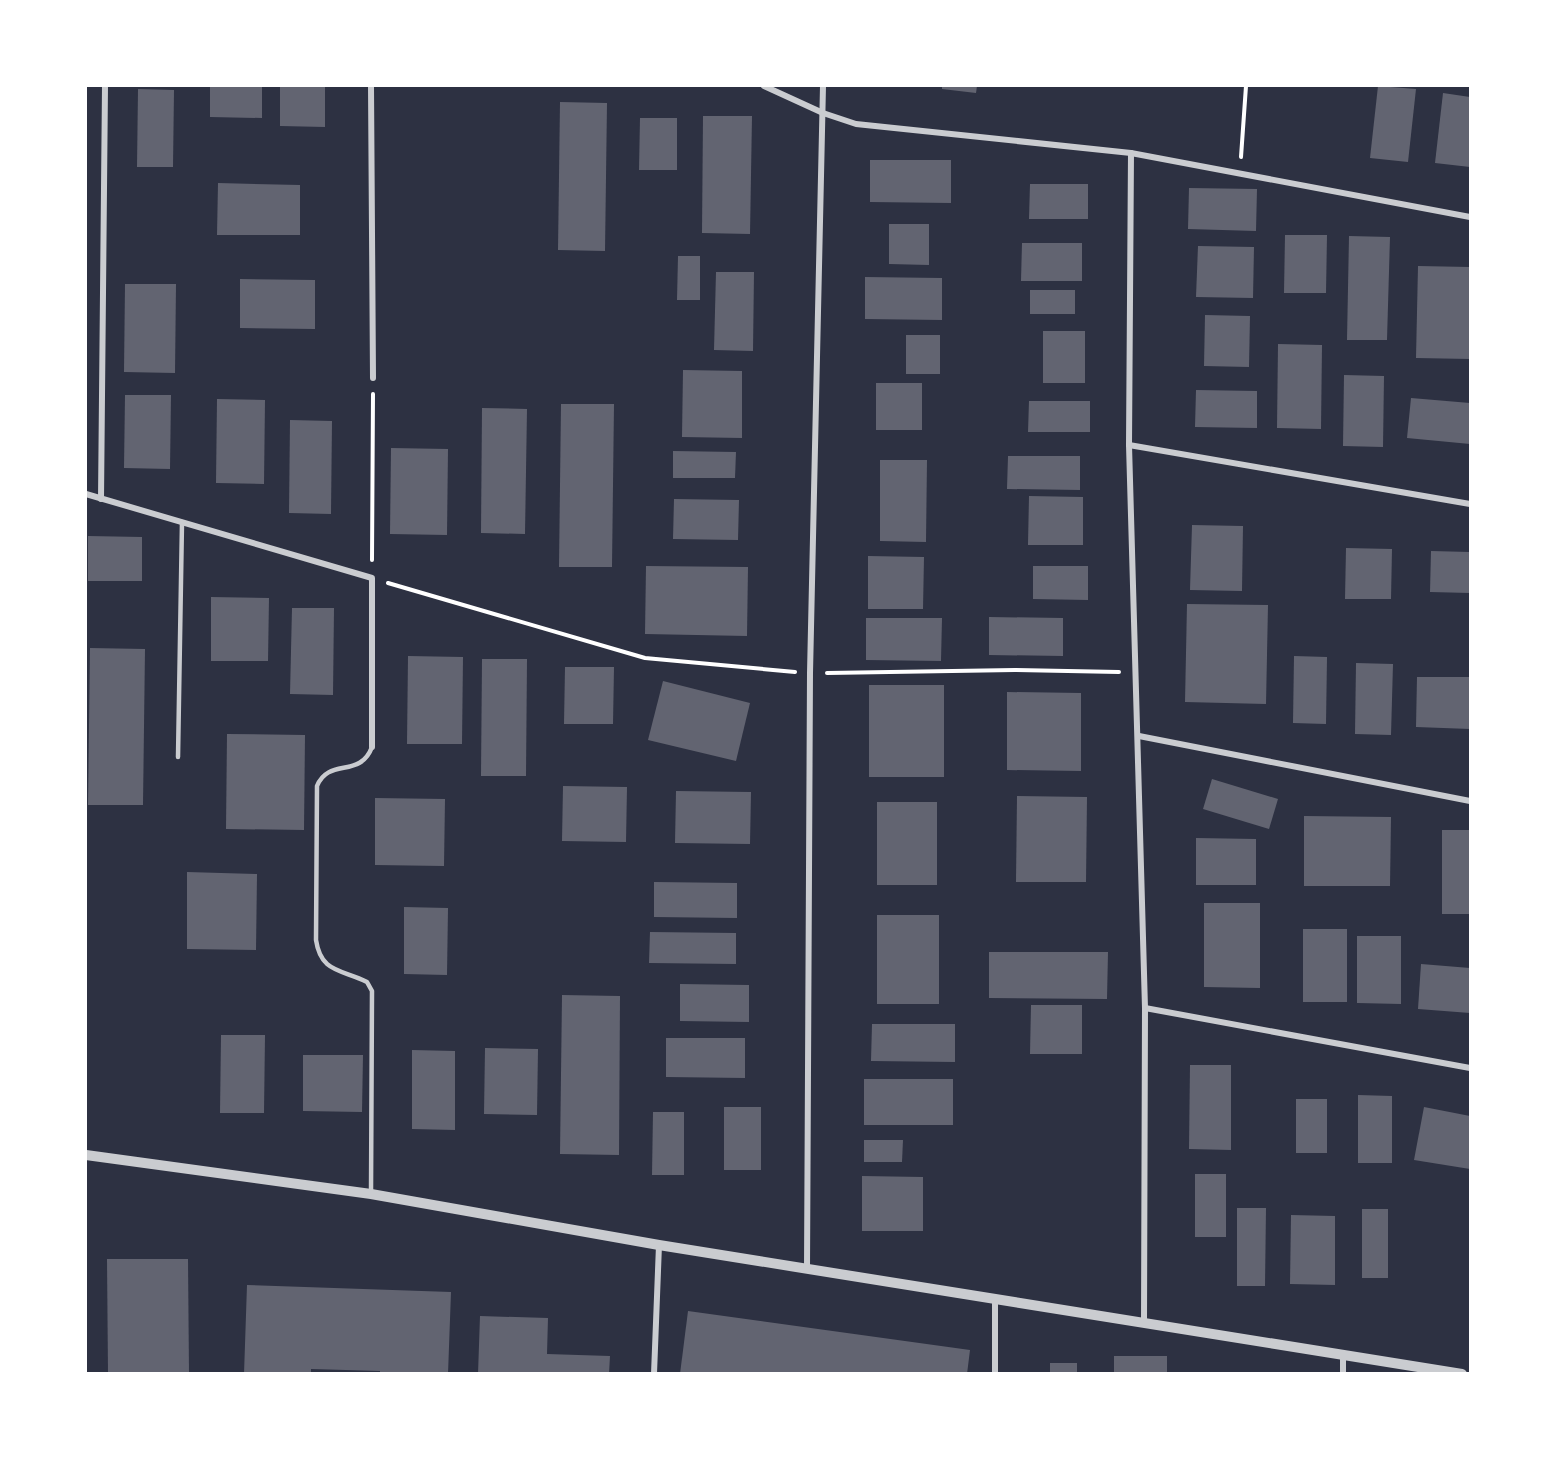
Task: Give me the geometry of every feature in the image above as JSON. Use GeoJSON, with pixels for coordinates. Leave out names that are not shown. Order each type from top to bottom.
{"type":"FeatureCollection","features":[{"type":"Feature","properties":{"kind":"street"},"geometry":{"type":"LineString","coordinates":[[101,499],[105,86]]}},
{"type":"Feature","properties":{"kind":"street"},"geometry":{"type":"LineString","coordinates":[[371,86],[373,378]]}},
{"type":"Feature","properties":{"kind":"street"},"geometry":{"type":"LineString","coordinates":[[764,86],[823,113],[874,126],[1131,153],[1470,217]]}},
{"type":"Feature","properties":{"kind":"street"},"geometry":{"type":"LineString","coordinates":[[807,1269],[810,674],[823,86]]}},
{"type":"Feature","properties":{"kind":"street"},"geometry":{"type":"LineString","coordinates":[[1131,153],[1129,445],[1145,1008],[1144,1323]]}},
{"type":"Feature","properties":{"kind":"street"},"geometry":{"type":"LineString","coordinates":[[1129,445],[1470,504]]}},
{"type":"Feature","properties":{"kind":"street"},"geometry":{"type":"LineString","coordinates":[[86,494],[372,578],[372,747]]}},
{"type":"Feature","properties":{"kind":"street"},"geometry":{"type":"LineString","coordinates":[[1139,736],[1470,801]]}},
{"type":"Feature","properties":{"kind":"street"},"geometry":{"type":"LineString","coordinates":[[1145,1008],[1470,1068]]}},
{"type":"Feature","properties":{"kind":"street"},"geometry":{"type":"LineString","coordinates":[[86,1155],[371,1194],[659,1245],[1462,1374]]}},
{"type":"Feature","properties":{"kind":"street"},"geometry":{"type":"LineString","coordinates":[[654,1374],[659,1245]]}},
{"type":"Feature","properties":{"kind":"street"},"geometry":{"type":"LineString","coordinates":[[994,1299],[995,1374]]}},
{"type":"Feature","properties":{"kind":"street"},"geometry":{"type":"LineString","coordinates":[[1343,1356],[1343,1374]]}},
{"type":"Feature","properties":{"kind":"lane"},"geometry":{"type":"LineString","coordinates":[[178,758],[182,522]]}},
{"type":"Feature","properties":{"kind":"lane"},"geometry":{"type":"LineString","coordinates":[[371,1194],[372,991],[367,982],[328,967],[318,957],[316,940],[317,786],[321,777],[330,771],[360,765],[368,758],[372,747]]}},
{"type":"Feature","properties":{"kind":"path"},"geometry":{"type":"LineString","coordinates":[[1240,173],[1246,86]]}},
{"type":"Feature","properties":{"kind":"path"},"geometry":{"type":"LineString","coordinates":[[373,378],[372,578],[645,658],[810,674],[1015,670],[1137,672]]}},
{"type":"Feature","properties":{"kind":"building"},"geometry":{"type":"Polygon","coordinates":[[[210,86],[262,86],[262,118],[210,117],[210,86]]]}},
{"type":"Feature","properties":{"kind":"building"},"geometry":{"type":"Polygon","coordinates":[[[280,86],[325,86],[325,127],[280,126],[280,86]]]}},
{"type":"Feature","properties":{"kind":"building"},"geometry":{"type":"Polygon","coordinates":[[[942,86],[977,86],[976,93],[942,89],[942,86]]]}},
{"type":"Feature","properties":{"kind":"building"},"geometry":{"type":"Polygon","coordinates":[[[1378,86],[1416,89],[1408,162],[1370,158],[1378,86]]]}},
{"type":"Feature","properties":{"kind":"building"},"geometry":{"type":"Polygon","coordinates":[[[138,89],[174,90],[173,167],[137,167],[138,89]]]}},
{"type":"Feature","properties":{"kind":"building"},"geometry":{"type":"Polygon","coordinates":[[[1443,93],[1470,97],[1470,167],[1435,163],[1443,93]]]}},
{"type":"Feature","properties":{"kind":"building"},"geometry":{"type":"Polygon","coordinates":[[[560,102],[607,103],[605,251],[558,250],[560,102]]]}},
{"type":"Feature","properties":{"kind":"building"},"geometry":{"type":"Polygon","coordinates":[[[703,116],[752,116],[750,234],[702,233],[703,116]]]}},
{"type":"Feature","properties":{"kind":"building"},"geometry":{"type":"Polygon","coordinates":[[[640,118],[677,118],[677,170],[639,170],[640,118]]]}},
{"type":"Feature","properties":{"kind":"building"},"geometry":{"type":"Polygon","coordinates":[[[870,160],[951,160],[951,203],[870,202],[870,160]]]}},
{"type":"Feature","properties":{"kind":"building"},"geometry":{"type":"Polygon","coordinates":[[[218,183],[300,185],[300,235],[217,235],[218,183]]]}},
{"type":"Feature","properties":{"kind":"building"},"geometry":{"type":"Polygon","coordinates":[[[1030,184],[1088,184],[1088,219],[1029,219],[1030,184]]]}},
{"type":"Feature","properties":{"kind":"building"},"geometry":{"type":"Polygon","coordinates":[[[1189,188],[1257,189],[1256,231],[1188,229],[1189,188]]]}},
{"type":"Feature","properties":{"kind":"building"},"geometry":{"type":"Polygon","coordinates":[[[889,224],[929,224],[929,265],[889,264],[889,224]]]}},
{"type":"Feature","properties":{"kind":"building"},"geometry":{"type":"Polygon","coordinates":[[[1285,235],[1327,235],[1326,293],[1284,293],[1285,235]]]}},
{"type":"Feature","properties":{"kind":"building"},"geometry":{"type":"Polygon","coordinates":[[[1349,236],[1390,237],[1387,340],[1347,340],[1349,236]]]}},
{"type":"Feature","properties":{"kind":"building"},"geometry":{"type":"Polygon","coordinates":[[[1022,243],[1082,243],[1082,281],[1021,281],[1022,243]]]}},
{"type":"Feature","properties":{"kind":"building"},"geometry":{"type":"Polygon","coordinates":[[[1198,246],[1254,247],[1253,298],[1196,297],[1198,246]]]}},
{"type":"Feature","properties":{"kind":"building"},"geometry":{"type":"Polygon","coordinates":[[[678,256],[700,256],[700,300],[677,300],[678,256]]]}},
{"type":"Feature","properties":{"kind":"building"},"geometry":{"type":"Polygon","coordinates":[[[1418,266],[1470,267],[1470,359],[1416,358],[1418,266]]]}},
{"type":"Feature","properties":{"kind":"building"},"geometry":{"type":"Polygon","coordinates":[[[716,272],[754,272],[753,351],[714,350],[716,272]]]}},
{"type":"Feature","properties":{"kind":"building"},"geometry":{"type":"Polygon","coordinates":[[[865,277],[942,278],[942,320],[865,319],[865,277]]]}},
{"type":"Feature","properties":{"kind":"building"},"geometry":{"type":"Polygon","coordinates":[[[240,279],[315,280],[315,329],[240,328],[240,279]]]}},
{"type":"Feature","properties":{"kind":"building"},"geometry":{"type":"Polygon","coordinates":[[[125,284],[176,284],[175,373],[124,372],[125,284]]]}},
{"type":"Feature","properties":{"kind":"building"},"geometry":{"type":"Polygon","coordinates":[[[1030,290],[1075,290],[1075,314],[1030,314],[1030,290]]]}},
{"type":"Feature","properties":{"kind":"building"},"geometry":{"type":"Polygon","coordinates":[[[1205,315],[1250,316],[1249,367],[1204,366],[1205,315]]]}},
{"type":"Feature","properties":{"kind":"building"},"geometry":{"type":"Polygon","coordinates":[[[1043,331],[1085,331],[1085,383],[1043,383],[1043,331]]]}},
{"type":"Feature","properties":{"kind":"building"},"geometry":{"type":"Polygon","coordinates":[[[906,335],[940,335],[940,374],[906,374],[906,335]]]}},
{"type":"Feature","properties":{"kind":"building"},"geometry":{"type":"Polygon","coordinates":[[[1278,344],[1322,345],[1321,429],[1277,428],[1278,344]]]}},
{"type":"Feature","properties":{"kind":"building"},"geometry":{"type":"Polygon","coordinates":[[[683,370],[742,371],[742,438],[682,437],[683,370]]]}},
{"type":"Feature","properties":{"kind":"building"},"geometry":{"type":"Polygon","coordinates":[[[1344,375],[1384,376],[1383,447],[1343,446],[1344,375]]]}},
{"type":"Feature","properties":{"kind":"building"},"geometry":{"type":"Polygon","coordinates":[[[876,383],[922,383],[922,430],[876,430],[876,383]]]}},
{"type":"Feature","properties":{"kind":"building"},"geometry":{"type":"Polygon","coordinates":[[[1196,390],[1257,391],[1257,428],[1195,427],[1196,390]]]}},
{"type":"Feature","properties":{"kind":"building"},"geometry":{"type":"Polygon","coordinates":[[[125,395],[171,395],[170,469],[124,468],[125,395]]]}},
{"type":"Feature","properties":{"kind":"building"},"geometry":{"type":"Polygon","coordinates":[[[1411,398],[1470,403],[1470,444],[1407,438],[1411,398]]]}},
{"type":"Feature","properties":{"kind":"building"},"geometry":{"type":"Polygon","coordinates":[[[217,399],[265,400],[264,484],[216,483],[217,399]]]}},
{"type":"Feature","properties":{"kind":"building"},"geometry":{"type":"Polygon","coordinates":[[[1029,401],[1090,401],[1090,432],[1028,432],[1029,401]]]}},
{"type":"Feature","properties":{"kind":"building"},"geometry":{"type":"Polygon","coordinates":[[[561,404],[614,404],[612,567],[559,567],[561,404]]]}},
{"type":"Feature","properties":{"kind":"building"},"geometry":{"type":"Polygon","coordinates":[[[482,408],[527,409],[525,534],[481,533],[482,408]]]}},
{"type":"Feature","properties":{"kind":"building"},"geometry":{"type":"Polygon","coordinates":[[[290,420],[332,421],[331,514],[289,513],[290,420]]]}},
{"type":"Feature","properties":{"kind":"building"},"geometry":{"type":"Polygon","coordinates":[[[391,448],[448,449],[447,535],[390,534],[391,448]]]}},
{"type":"Feature","properties":{"kind":"building"},"geometry":{"type":"Polygon","coordinates":[[[673,451],[736,452],[735,478],[673,478],[673,451]]]}},
{"type":"Feature","properties":{"kind":"building"},"geometry":{"type":"Polygon","coordinates":[[[1008,456],[1080,456],[1080,490],[1007,489],[1008,456]]]}},
{"type":"Feature","properties":{"kind":"building"},"geometry":{"type":"Polygon","coordinates":[[[880,460],[927,460],[926,542],[880,541],[880,460]]]}},
{"type":"Feature","properties":{"kind":"building"},"geometry":{"type":"Polygon","coordinates":[[[1029,496],[1083,497],[1083,545],[1028,545],[1029,496]]]}},
{"type":"Feature","properties":{"kind":"building"},"geometry":{"type":"Polygon","coordinates":[[[674,499],[739,500],[738,540],[673,539],[674,499]]]}},
{"type":"Feature","properties":{"kind":"building"},"geometry":{"type":"Polygon","coordinates":[[[1192,525],[1243,526],[1242,591],[1190,590],[1192,525]]]}},
{"type":"Feature","properties":{"kind":"building"},"geometry":{"type":"Polygon","coordinates":[[[88,536],[142,537],[142,581],[88,581],[88,536]]]}},
{"type":"Feature","properties":{"kind":"building"},"geometry":{"type":"Polygon","coordinates":[[[1346,548],[1392,549],[1391,599],[1345,599],[1346,548]]]}},
{"type":"Feature","properties":{"kind":"building"},"geometry":{"type":"Polygon","coordinates":[[[1431,551],[1470,552],[1470,593],[1430,592],[1431,551]]]}},
{"type":"Feature","properties":{"kind":"building"},"geometry":{"type":"Polygon","coordinates":[[[868,556],[924,557],[923,609],[868,609],[868,556]]]}},
{"type":"Feature","properties":{"kind":"building"},"geometry":{"type":"Polygon","coordinates":[[[646,566],[748,567],[747,636],[645,634],[646,566]]]}},
{"type":"Feature","properties":{"kind":"building"},"geometry":{"type":"Polygon","coordinates":[[[1033,566],[1088,566],[1088,600],[1033,599],[1033,566]]]}},
{"type":"Feature","properties":{"kind":"building"},"geometry":{"type":"Polygon","coordinates":[[[211,597],[269,598],[268,661],[211,661],[211,597]]]}},
{"type":"Feature","properties":{"kind":"building"},"geometry":{"type":"Polygon","coordinates":[[[1187,604],[1268,605],[1266,704],[1185,702],[1187,604]]]}},
{"type":"Feature","properties":{"kind":"building"},"geometry":{"type":"Polygon","coordinates":[[[292,608],[334,608],[333,695],[290,694],[292,608]]]}},
{"type":"Feature","properties":{"kind":"building"},"geometry":{"type":"Polygon","coordinates":[[[989,617],[1063,618],[1063,656],[989,655],[989,617]]]}},
{"type":"Feature","properties":{"kind":"building"},"geometry":{"type":"Polygon","coordinates":[[[866,618],[942,618],[941,661],[866,660],[866,618]]]}},
{"type":"Feature","properties":{"kind":"building"},"geometry":{"type":"Polygon","coordinates":[[[90,648],[145,649],[143,805],[88,805],[90,648]]]}},
{"type":"Feature","properties":{"kind":"building"},"geometry":{"type":"Polygon","coordinates":[[[408,656],[463,657],[462,744],[407,744],[408,656]]]}},
{"type":"Feature","properties":{"kind":"building"},"geometry":{"type":"Polygon","coordinates":[[[1294,656],[1327,657],[1326,724],[1293,723],[1294,656]]]}},
{"type":"Feature","properties":{"kind":"building"},"geometry":{"type":"Polygon","coordinates":[[[482,659],[527,659],[526,776],[481,776],[482,659]]]}},
{"type":"Feature","properties":{"kind":"building"},"geometry":{"type":"Polygon","coordinates":[[[1356,663],[1393,664],[1391,735],[1355,734],[1356,663]]]}},
{"type":"Feature","properties":{"kind":"building"},"geometry":{"type":"Polygon","coordinates":[[[565,667],[614,667],[613,724],[564,724],[565,667]]]}},
{"type":"Feature","properties":{"kind":"building"},"geometry":{"type":"Polygon","coordinates":[[[1417,677],[1470,677],[1470,729],[1416,727],[1417,677]]]}},
{"type":"Feature","properties":{"kind":"building"},"geometry":{"type":"Polygon","coordinates":[[[663,681],[750,703],[736,761],[648,740],[663,681]]]}},
{"type":"Feature","properties":{"kind":"building"},"geometry":{"type":"Polygon","coordinates":[[[869,685],[944,685],[944,777],[869,777],[869,685]]]}},
{"type":"Feature","properties":{"kind":"building"},"geometry":{"type":"Polygon","coordinates":[[[1007,692],[1081,693],[1081,771],[1007,770],[1007,692]]]}},
{"type":"Feature","properties":{"kind":"building"},"geometry":{"type":"Polygon","coordinates":[[[227,734],[305,735],[304,830],[226,829],[227,734]]]}},
{"type":"Feature","properties":{"kind":"building"},"geometry":{"type":"Polygon","coordinates":[[[1212,779],[1278,799],[1269,829],[1203,809],[1212,779]]]}},
{"type":"Feature","properties":{"kind":"building"},"geometry":{"type":"Polygon","coordinates":[[[563,786],[627,787],[626,842],[562,841],[563,786]]]}},
{"type":"Feature","properties":{"kind":"building"},"geometry":{"type":"Polygon","coordinates":[[[676,791],[751,792],[750,844],[675,843],[676,791]]]}},
{"type":"Feature","properties":{"kind":"building"},"geometry":{"type":"Polygon","coordinates":[[[1017,796],[1087,797],[1086,882],[1016,882],[1017,796]]]}},
{"type":"Feature","properties":{"kind":"building"},"geometry":{"type":"Polygon","coordinates":[[[375,798],[445,799],[444,866],[375,865],[375,798]]]}},
{"type":"Feature","properties":{"kind":"building"},"geometry":{"type":"Polygon","coordinates":[[[877,802],[937,802],[937,885],[877,885],[877,802]]]}},
{"type":"Feature","properties":{"kind":"building"},"geometry":{"type":"Polygon","coordinates":[[[1304,816],[1391,817],[1390,886],[1304,886],[1304,816]]]}},
{"type":"Feature","properties":{"kind":"building"},"geometry":{"type":"Polygon","coordinates":[[[1442,830],[1470,830],[1470,914],[1442,914],[1442,830]]]}},
{"type":"Feature","properties":{"kind":"building"},"geometry":{"type":"Polygon","coordinates":[[[1196,838],[1256,839],[1256,885],[1196,885],[1196,838]]]}},
{"type":"Feature","properties":{"kind":"building"},"geometry":{"type":"Polygon","coordinates":[[[187,872],[257,874],[256,950],[187,949],[187,872]]]}},
{"type":"Feature","properties":{"kind":"building"},"geometry":{"type":"Polygon","coordinates":[[[654,882],[737,883],[737,918],[654,917],[654,882]]]}},
{"type":"Feature","properties":{"kind":"building"},"geometry":{"type":"Polygon","coordinates":[[[1204,903],[1260,903],[1260,988],[1204,987],[1204,903]]]}},
{"type":"Feature","properties":{"kind":"building"},"geometry":{"type":"Polygon","coordinates":[[[404,907],[448,908],[447,975],[404,974],[404,907]]]}},
{"type":"Feature","properties":{"kind":"building"},"geometry":{"type":"Polygon","coordinates":[[[877,915],[939,915],[939,1004],[877,1004],[877,915]]]}},
{"type":"Feature","properties":{"kind":"building"},"geometry":{"type":"Polygon","coordinates":[[[1303,929],[1347,929],[1347,1002],[1303,1002],[1303,929]]]}},
{"type":"Feature","properties":{"kind":"building"},"geometry":{"type":"Polygon","coordinates":[[[650,932],[736,933],[736,964],[649,963],[650,932]]]}},
{"type":"Feature","properties":{"kind":"building"},"geometry":{"type":"Polygon","coordinates":[[[1357,936],[1401,936],[1401,1004],[1357,1003],[1357,936]]]}},
{"type":"Feature","properties":{"kind":"building"},"geometry":{"type":"Polygon","coordinates":[[[989,952],[1108,952],[1107,999],[989,998],[989,952]]]}},
{"type":"Feature","properties":{"kind":"building"},"geometry":{"type":"Polygon","coordinates":[[[1421,964],[1470,968],[1470,1013],[1418,1009],[1421,964]]]}},
{"type":"Feature","properties":{"kind":"building"},"geometry":{"type":"Polygon","coordinates":[[[680,984],[749,985],[749,1022],[680,1021],[680,984]]]}},
{"type":"Feature","properties":{"kind":"building"},"geometry":{"type":"Polygon","coordinates":[[[562,995],[620,996],[619,1155],[560,1154],[562,995]]]}},
{"type":"Feature","properties":{"kind":"building"},"geometry":{"type":"Polygon","coordinates":[[[1031,1005],[1082,1005],[1082,1054],[1030,1054],[1031,1005]]]}},
{"type":"Feature","properties":{"kind":"building"},"geometry":{"type":"Polygon","coordinates":[[[872,1024],[955,1024],[955,1062],[871,1061],[872,1024]]]}},
{"type":"Feature","properties":{"kind":"building"},"geometry":{"type":"Polygon","coordinates":[[[221,1035],[265,1035],[264,1113],[220,1113],[221,1035]]]}},
{"type":"Feature","properties":{"kind":"building"},"geometry":{"type":"Polygon","coordinates":[[[666,1038],[745,1038],[745,1078],[666,1077],[666,1038]]]}},
{"type":"Feature","properties":{"kind":"building"},"geometry":{"type":"Polygon","coordinates":[[[485,1048],[538,1049],[537,1115],[484,1114],[485,1048]]]}},
{"type":"Feature","properties":{"kind":"building"},"geometry":{"type":"Polygon","coordinates":[[[412,1050],[455,1051],[455,1130],[412,1129],[412,1050]]]}},
{"type":"Feature","properties":{"kind":"building"},"geometry":{"type":"Polygon","coordinates":[[[303,1055],[363,1055],[362,1112],[303,1111],[303,1055]]]}},
{"type":"Feature","properties":{"kind":"building"},"geometry":{"type":"Polygon","coordinates":[[[1190,1065],[1231,1065],[1231,1150],[1189,1149],[1190,1065]]]}},
{"type":"Feature","properties":{"kind":"building"},"geometry":{"type":"Polygon","coordinates":[[[864,1079],[953,1079],[953,1125],[864,1125],[864,1079]]]}},
{"type":"Feature","properties":{"kind":"building"},"geometry":{"type":"Polygon","coordinates":[[[1358,1095],[1392,1096],[1392,1163],[1358,1163],[1358,1095]]]}},
{"type":"Feature","properties":{"kind":"building"},"geometry":{"type":"Polygon","coordinates":[[[1296,1099],[1327,1099],[1327,1153],[1296,1153],[1296,1099]]]}},
{"type":"Feature","properties":{"kind":"building"},"geometry":{"type":"Polygon","coordinates":[[[724,1107],[761,1107],[761,1170],[724,1170],[724,1107]]]}},
{"type":"Feature","properties":{"kind":"building"},"geometry":{"type":"Polygon","coordinates":[[[1424,1107],[1470,1116],[1470,1169],[1414,1160],[1424,1107]]]}},
{"type":"Feature","properties":{"kind":"building"},"geometry":{"type":"Polygon","coordinates":[[[653,1112],[684,1112],[684,1175],[652,1175],[653,1112]]]}},
{"type":"Feature","properties":{"kind":"building"},"geometry":{"type":"Polygon","coordinates":[[[864,1140],[903,1140],[902,1162],[864,1162],[864,1140]]]}},
{"type":"Feature","properties":{"kind":"building"},"geometry":{"type":"Polygon","coordinates":[[[1195,1174],[1226,1174],[1226,1237],[1195,1237],[1195,1174]]]}},
{"type":"Feature","properties":{"kind":"building"},"geometry":{"type":"Polygon","coordinates":[[[862,1176],[923,1177],[923,1231],[862,1231],[862,1176]]]}},
{"type":"Feature","properties":{"kind":"building"},"geometry":{"type":"Polygon","coordinates":[[[1237,1208],[1266,1208],[1265,1286],[1237,1286],[1237,1208]]]}},
{"type":"Feature","properties":{"kind":"building"},"geometry":{"type":"Polygon","coordinates":[[[1362,1209],[1388,1209],[1388,1278],[1362,1278],[1362,1209]]]}},
{"type":"Feature","properties":{"kind":"building"},"geometry":{"type":"Polygon","coordinates":[[[1291,1215],[1335,1216],[1335,1285],[1290,1284],[1291,1215]]]}},
{"type":"Feature","properties":{"kind":"building"},"geometry":{"type":"Polygon","coordinates":[[[107,1259],[188,1259],[189,1374],[108,1374],[107,1259]]]}},
{"type":"Feature","properties":{"kind":"building"},"geometry":{"type":"Polygon","coordinates":[[[247,1285],[451,1292],[448,1374],[380,1374],[380,1371],[311,1369],[311,1374],[244,1374],[247,1285]]]}},
{"type":"Feature","properties":{"kind":"building"},"geometry":{"type":"Polygon","coordinates":[[[688,1311],[970,1350],[967,1374],[680,1374],[688,1311]]]}},
{"type":"Feature","properties":{"kind":"building"},"geometry":{"type":"Polygon","coordinates":[[[480,1316],[548,1318],[547,1354],[610,1356],[609,1374],[478,1374],[480,1316]]]}},
{"type":"Feature","properties":{"kind":"building"},"geometry":{"type":"Polygon","coordinates":[[[1114,1356],[1167,1356],[1167,1374],[1114,1374],[1114,1356]]]}},
{"type":"Feature","properties":{"kind":"building"},"geometry":{"type":"Polygon","coordinates":[[[1050,1363],[1077,1363],[1077,1374],[1050,1374],[1050,1363]]]}}]}
